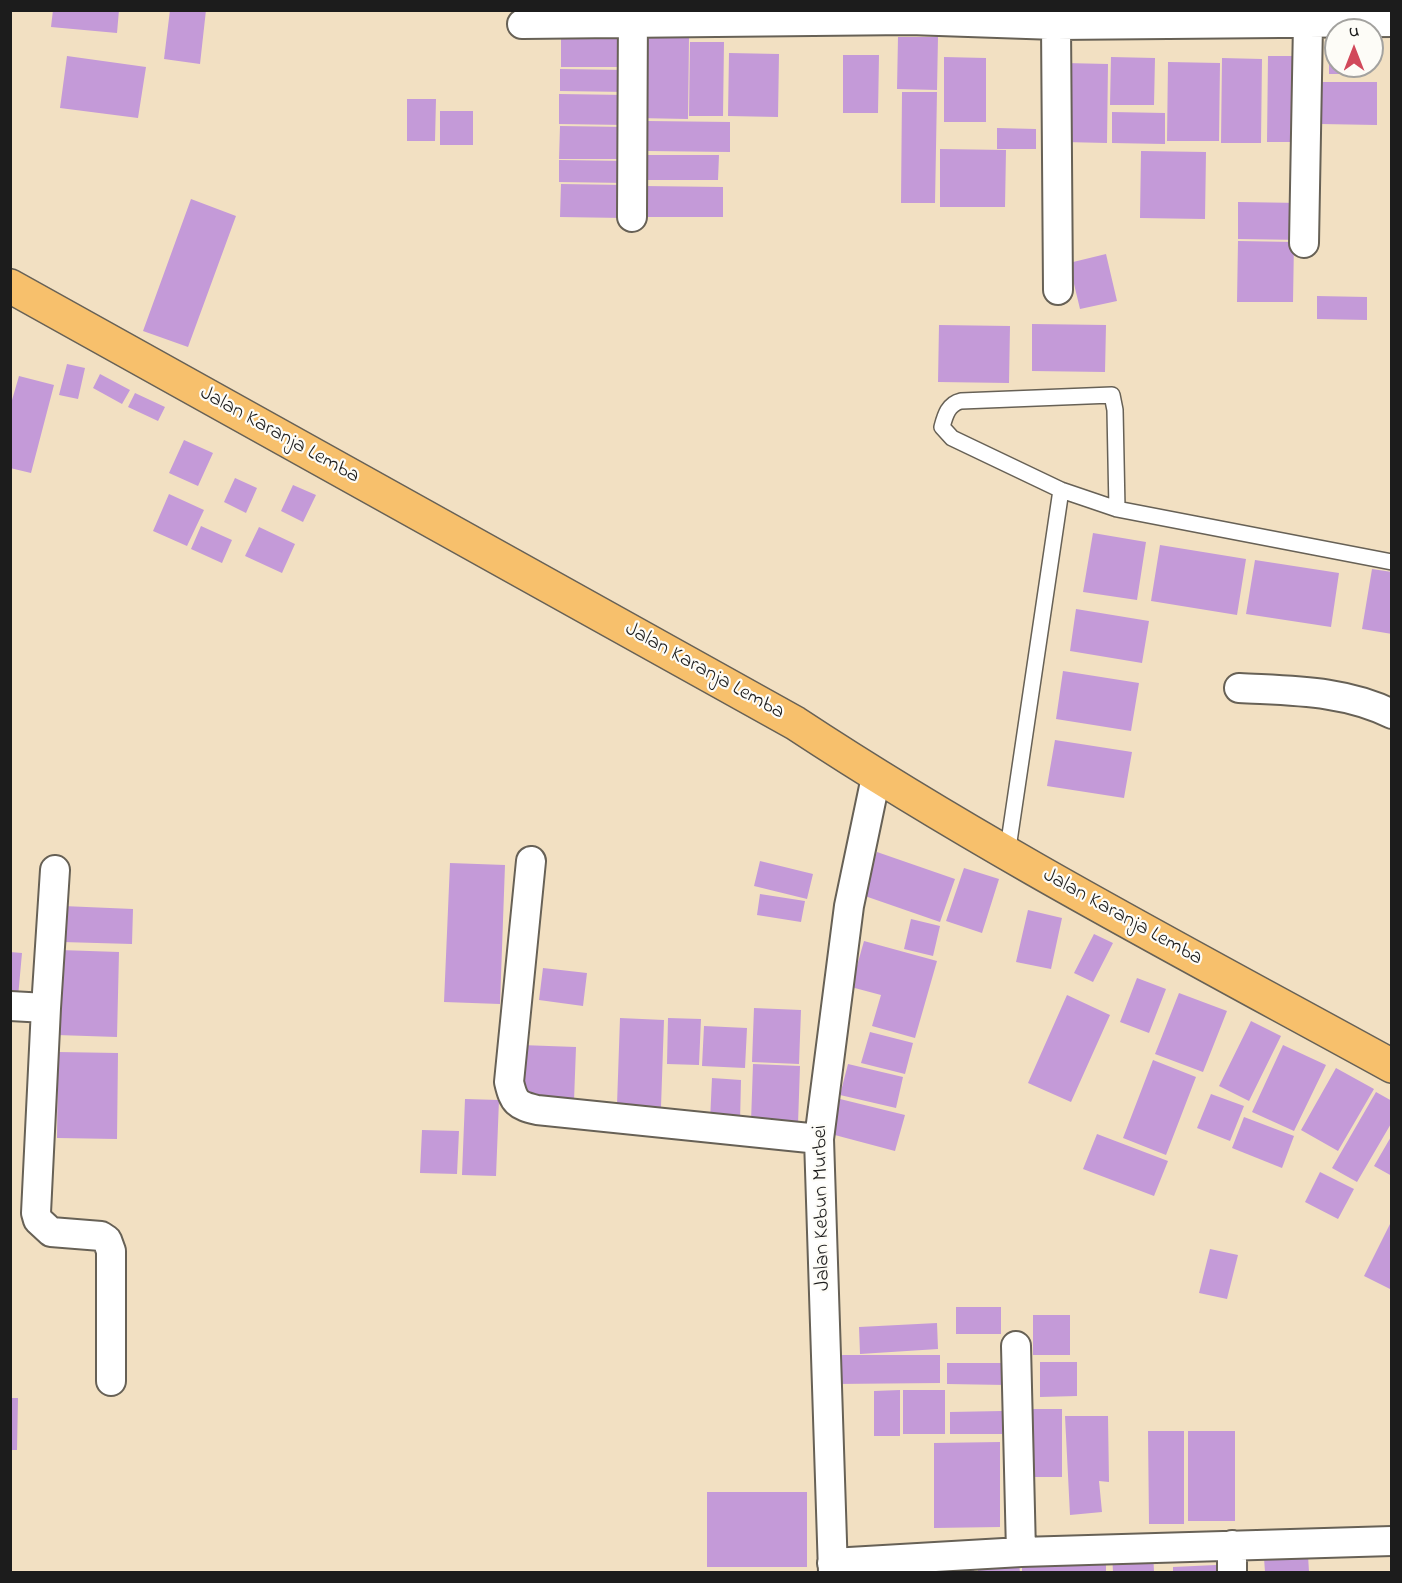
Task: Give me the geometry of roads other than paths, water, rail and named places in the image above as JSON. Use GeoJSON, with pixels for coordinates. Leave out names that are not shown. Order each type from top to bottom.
{"type":"FeatureCollection","features":[{"type":"Feature","properties":{"kind":"main road","name":"Jalan Karanja Lemba"},"geometry":{"type":"LineString","coordinates":[[10,286],[795,723],[876,777],[1007,855],[1392,1066]]}},
{"type":"Feature","properties":{"kind":"street"},"geometry":{"type":"LineString","coordinates":[[522,24],[632,17],[910,15],[1056,25],[1392,22]]}},
{"type":"Feature","properties":{"kind":"street"},"geometry":{"type":"LineString","coordinates":[[632,17],[632,218]]}},
{"type":"Feature","properties":{"kind":"street"},"geometry":{"type":"LineString","coordinates":[[1304,243],[1308,23]]}},
{"type":"Feature","properties":{"kind":"street"},"geometry":{"type":"LineString","coordinates":[[1056,25],[1059,290]]}},
{"type":"Feature","properties":{"kind":"street"},"geometry":{"type":"LineString","coordinates":[[1239,688],[1302,691],[1350,698],[1392,714]]}},
{"type":"Feature","properties":{"kind":"street","name":"Jalan Kebun Murbei"},"geometry":{"type":"LineString","coordinates":[[832,1568],[819,1139],[849,906],[876,777]]}},
{"type":"Feature","properties":{"kind":"street"},"geometry":{"type":"LineString","coordinates":[[531,861],[509,1082],[515,1101],[521,1106],[537,1110],[819,1139]]}},
{"type":"Feature","properties":{"kind":"street"},"geometry":{"type":"LineString","coordinates":[[55,870],[36,1213],[38,1220],[51,1232],[101,1236],[109,1243],[111,1251],[111,1381]]}},
{"type":"Feature","properties":{"kind":"street"},"geometry":{"type":"LineString","coordinates":[[10,1006],[46,1008]]}},
{"type":"Feature","properties":{"kind":"street"},"geometry":{"type":"LineString","coordinates":[[1016,1346],[1021,1552]]}},
{"type":"Feature","properties":{"kind":"street"},"geometry":{"type":"LineString","coordinates":[[832,1568],[1021,1552],[1232,1559],[1392,1541]]}},
{"type":"Feature","properties":{"kind":"lane"},"geometry":{"type":"LineString","coordinates":[[1117,509],[1115,410],[1112,395],[961,401],[952,404],[942,424],[942,428],[952,438],[1061,490],[1117,509],[1392,562]]}},
{"type":"Feature","properties":{"kind":"lane"},"geometry":{"type":"LineString","coordinates":[[1007,855],[1061,490]]}}]}
